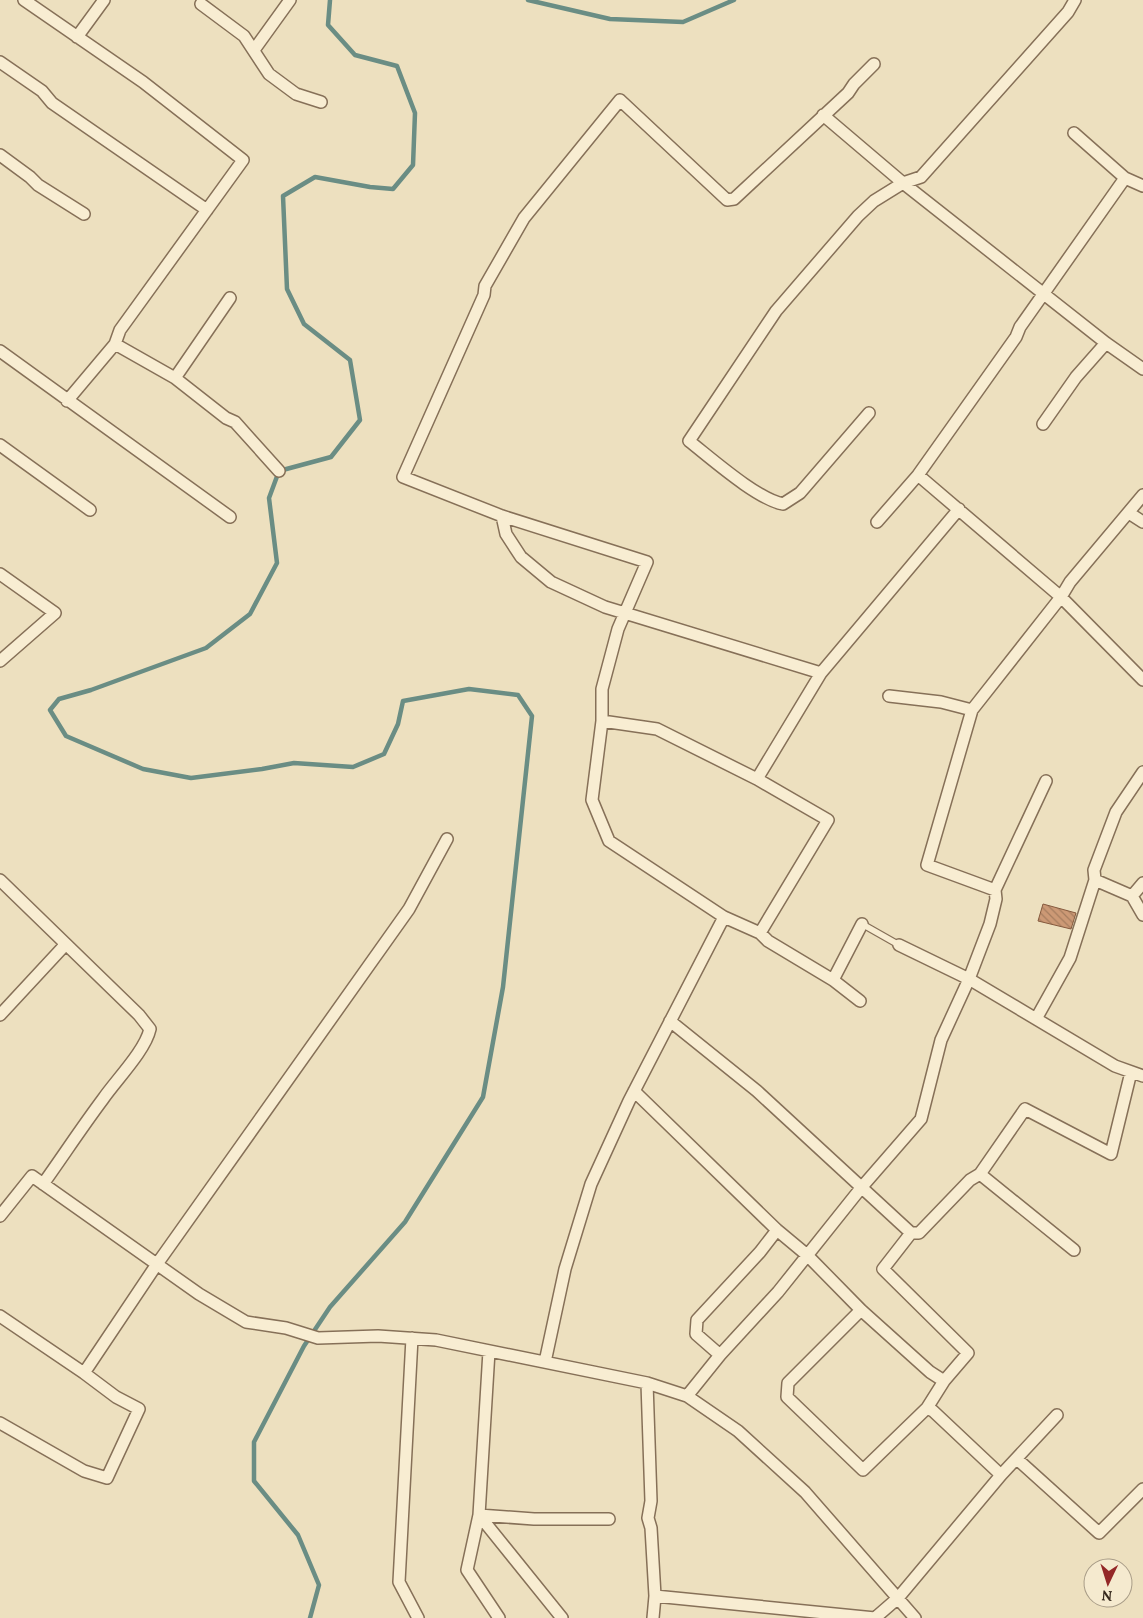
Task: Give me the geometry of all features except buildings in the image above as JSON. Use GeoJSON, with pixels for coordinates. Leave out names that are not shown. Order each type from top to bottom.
{"type":"FeatureCollection","features":[{"type":"Feature","properties":{"kind":"street"},"geometry":{"type":"LineString","coordinates":[[24,0],[143,82],[243,160],[120,330],[115,344],[67,401]]}},
{"type":"Feature","properties":{"kind":"street"},"geometry":{"type":"LineString","coordinates":[[77,37],[104,0]]}},
{"type":"Feature","properties":{"kind":"street"},"geometry":{"type":"LineString","coordinates":[[254,50],[290,0]]}},
{"type":"Feature","properties":{"kind":"street"},"geometry":{"type":"LineString","coordinates":[[869,413],[800,493],[783,504],[774,503],[758,493],[689,441],[776,312],[858,216],[874,201],[903,183],[921,177],[1068,12],[1075,0]]}},
{"type":"Feature","properties":{"kind":"street"},"geometry":{"type":"LineString","coordinates":[[201,4],[244,36],[269,74],[296,94],[321,102]]}},
{"type":"Feature","properties":{"kind":"street"},"geometry":{"type":"LineString","coordinates":[[0,62],[42,91],[52,103],[208,210]]}},
{"type":"Feature","properties":{"kind":"street"},"geometry":{"type":"LineString","coordinates":[[860,1000],[833,980],[768,941],[760,933],[724,917],[608,840],[592,800],[602,721],[602,689],[618,629],[647,562],[502,516],[403,477],[484,295],[485,286],[524,218],[620,100],[727,200],[734,199],[848,93],[854,84],[874,64]]}},
{"type":"Feature","properties":{"kind":"street"},"geometry":{"type":"LineString","coordinates":[[824,115],[903,183],[1106,343],[1143,369]]}},
{"type":"Feature","properties":{"kind":"street"},"geometry":{"type":"LineString","coordinates":[[1074,133],[1125,178],[1143,186]]}},
{"type":"Feature","properties":{"kind":"street"},"geometry":{"type":"LineString","coordinates":[[0,155],[30,176],[38,185],[84,214]]}},
{"type":"Feature","properties":{"kind":"street"},"geometry":{"type":"LineString","coordinates":[[877,522],[918,475],[1125,178]]}},
{"type":"Feature","properties":{"kind":"street"},"geometry":{"type":"LineString","coordinates":[[175,378],[230,298]]}},
{"type":"Feature","properties":{"kind":"street"},"geometry":{"type":"LineString","coordinates":[[1042,424],[1076,377],[1106,343]]}},
{"type":"Feature","properties":{"kind":"street"},"geometry":{"type":"LineString","coordinates":[[115,344],[175,378],[226,418],[235,422],[279,471]]}},
{"type":"Feature","properties":{"kind":"street"},"geometry":{"type":"LineString","coordinates":[[0,352],[230,517]]}},
{"type":"Feature","properties":{"kind":"street"},"geometry":{"type":"LineString","coordinates":[[0,445],[90,510]]}},
{"type":"Feature","properties":{"kind":"street"},"geometry":{"type":"LineString","coordinates":[[918,475],[1061,597],[1143,680]]}},
{"type":"Feature","properties":{"kind":"street"},"geometry":{"type":"LineString","coordinates":[[995,890],[927,865],[972,710],[1061,597],[1070,582],[1143,495]]}},
{"type":"Feature","properties":{"kind":"street"},"geometry":{"type":"LineString","coordinates":[[757,779],[820,673],[959,509]]}},
{"type":"Feature","properties":{"kind":"street"},"geometry":{"type":"LineString","coordinates":[[1129,512],[1143,522]]}},
{"type":"Feature","properties":{"kind":"street"},"geometry":{"type":"LineString","coordinates":[[502,516],[506,534],[521,557],[551,582],[605,607],[820,673]]}},
{"type":"Feature","properties":{"kind":"street"},"geometry":{"type":"LineString","coordinates":[[0,574],[55,612],[0,661]]}},
{"type":"Feature","properties":{"kind":"street"},"geometry":{"type":"LineString","coordinates":[[889,696],[941,702],[972,710]]}},
{"type":"Feature","properties":{"kind":"street"},"geometry":{"type":"LineString","coordinates":[[602,721],[657,729],[757,779],[828,820],[760,933]]}},
{"type":"Feature","properties":{"kind":"street"},"geometry":{"type":"LineString","coordinates":[[1036,1019],[1070,958],[1095,880],[1094,870],[1116,812],[1143,772]]}},
{"type":"Feature","properties":{"kind":"street"},"geometry":{"type":"LineString","coordinates":[[687,1396],[720,1355],[778,1292],[861,1188],[921,1119],[942,1040],[969,980],[990,924],[996,899],[995,890],[1046,781]]}},
{"type":"Feature","properties":{"kind":"street"},"geometry":{"type":"LineString","coordinates":[[84,1373],[157,1264],[409,909],[447,839]]}},
{"type":"Feature","properties":{"kind":"street"},"geometry":{"type":"LineString","coordinates":[[0,880],[65,945],[139,1014],[150,1029],[149,1036],[141,1048],[43,1184]]}},
{"type":"Feature","properties":{"kind":"street"},"geometry":{"type":"LineString","coordinates":[[1095,880],[1132,896],[1143,915]]}},
{"type":"Feature","properties":{"kind":"street"},"geometry":{"type":"LineString","coordinates":[[1132,896],[1143,883]]}},
{"type":"Feature","properties":{"kind":"street"},"geometry":{"type":"LineString","coordinates":[[545,1362],[564,1269],[591,1184],[634,1091],[724,917]]}},
{"type":"Feature","properties":{"kind":"street"},"geometry":{"type":"LineString","coordinates":[[833,980],[862,924]]}},
{"type":"Feature","properties":{"kind":"street"},"geometry":{"type":"LineString","coordinates":[[2,1009],[65,945]]}},
{"type":"Feature","properties":{"kind":"street"},"geometry":{"type":"LineString","coordinates":[[899,945],[969,980],[1116,1066],[1143,1076]]}},
{"type":"Feature","properties":{"kind":"street"},"geometry":{"type":"LineString","coordinates":[[670,1021],[757,1091],[912,1233],[919,1233],[970,1180],[980,1174],[1025,1109],[1111,1154],[1131,1072]]}},
{"type":"Feature","properties":{"kind":"street"},"geometry":{"type":"LineString","coordinates":[[634,1091],[777,1230],[807,1255],[861,1310],[930,1372],[944,1381]]}},
{"type":"Feature","properties":{"kind":"street"},"geometry":{"type":"LineString","coordinates":[[980,1174],[1074,1250]]}},
{"type":"Feature","properties":{"kind":"street"},"geometry":{"type":"LineString","coordinates":[[0,1216],[32,1176],[199,1294],[246,1322],[286,1328],[318,1338],[378,1336],[436,1340],[646,1383],[687,1396],[738,1431],[805,1492],[915,1618]]}},
{"type":"Feature","properties":{"kind":"street"},"geometry":{"type":"LineString","coordinates":[[720,1355],[696,1334],[697,1320],[760,1252],[777,1230]]}},
{"type":"Feature","properties":{"kind":"street"},"geometry":{"type":"LineString","coordinates":[[861,1310],[788,1383],[788,1397],[863,1470],[927,1408],[944,1381],[968,1353],[883,1269],[912,1233]]}},
{"type":"Feature","properties":{"kind":"street"},"geometry":{"type":"LineString","coordinates":[[0,1316],[116,1397],[139,1409],[106,1478],[84,1471],[0,1423]]}},
{"type":"Feature","properties":{"kind":"street"},"geometry":{"type":"LineString","coordinates":[[412,1338],[399,1582],[418,1618]]}},
{"type":"Feature","properties":{"kind":"street"},"geometry":{"type":"LineString","coordinates":[[489,1351],[479,1515],[467,1570],[499,1618]]}},
{"type":"Feature","properties":{"kind":"street"},"geometry":{"type":"LineString","coordinates":[[646,1383],[651,1501],[648,1518],[652,1528],[655,1596],[653,1618]]}},
{"type":"Feature","properties":{"kind":"street"},"geometry":{"type":"LineString","coordinates":[[927,1408],[933,1411],[1001,1475]]}},
{"type":"Feature","properties":{"kind":"street"},"geometry":{"type":"LineString","coordinates":[[655,1596],[875,1618],[898,1598],[1001,1475],[1057,1415]]}},
{"type":"Feature","properties":{"kind":"street"},"geometry":{"type":"LineString","coordinates":[[1017,1459],[1098,1533],[1143,1490]]}},
{"type":"Feature","properties":{"kind":"street"},"geometry":{"type":"LineString","coordinates":[[479,1515],[534,1519],[609,1518]]}},
{"type":"Feature","properties":{"kind":"street"},"geometry":{"type":"LineString","coordinates":[[479,1515],[562,1618]]}},
{"type":"Feature","properties":{"kind":"lane"},"geometry":{"type":"LineString","coordinates":[[862,924],[899,945]]}},
{"type":"Feature","properties":{"kind":"waterway"},"geometry":{"type":"LineString","coordinates":[[310,1618],[319,1585],[298,1535],[254,1481],[254,1442],[304,1346],[330,1307],[405,1222],[483,1097],[503,987],[532,716],[518,695],[469,689],[403,701],[398,724],[384,754],[353,767],[294,763],[191,778],[143,769],[66,736],[50,710],[59,699],[91,690],[206,648],[250,614],[277,563],[269,498],[279,471],[331,457],[360,420],[350,360],[304,324],[287,289],[283,196],[315,177],[370,187],[393,189],[413,165],[415,113],[397,66],[355,55],[328,25],[330,0]]}},
{"type":"Feature","properties":{"kind":"waterway"},"geometry":{"type":"LineString","coordinates":[[528,0],[610,19],[683,22],[734,0]]}}]}
